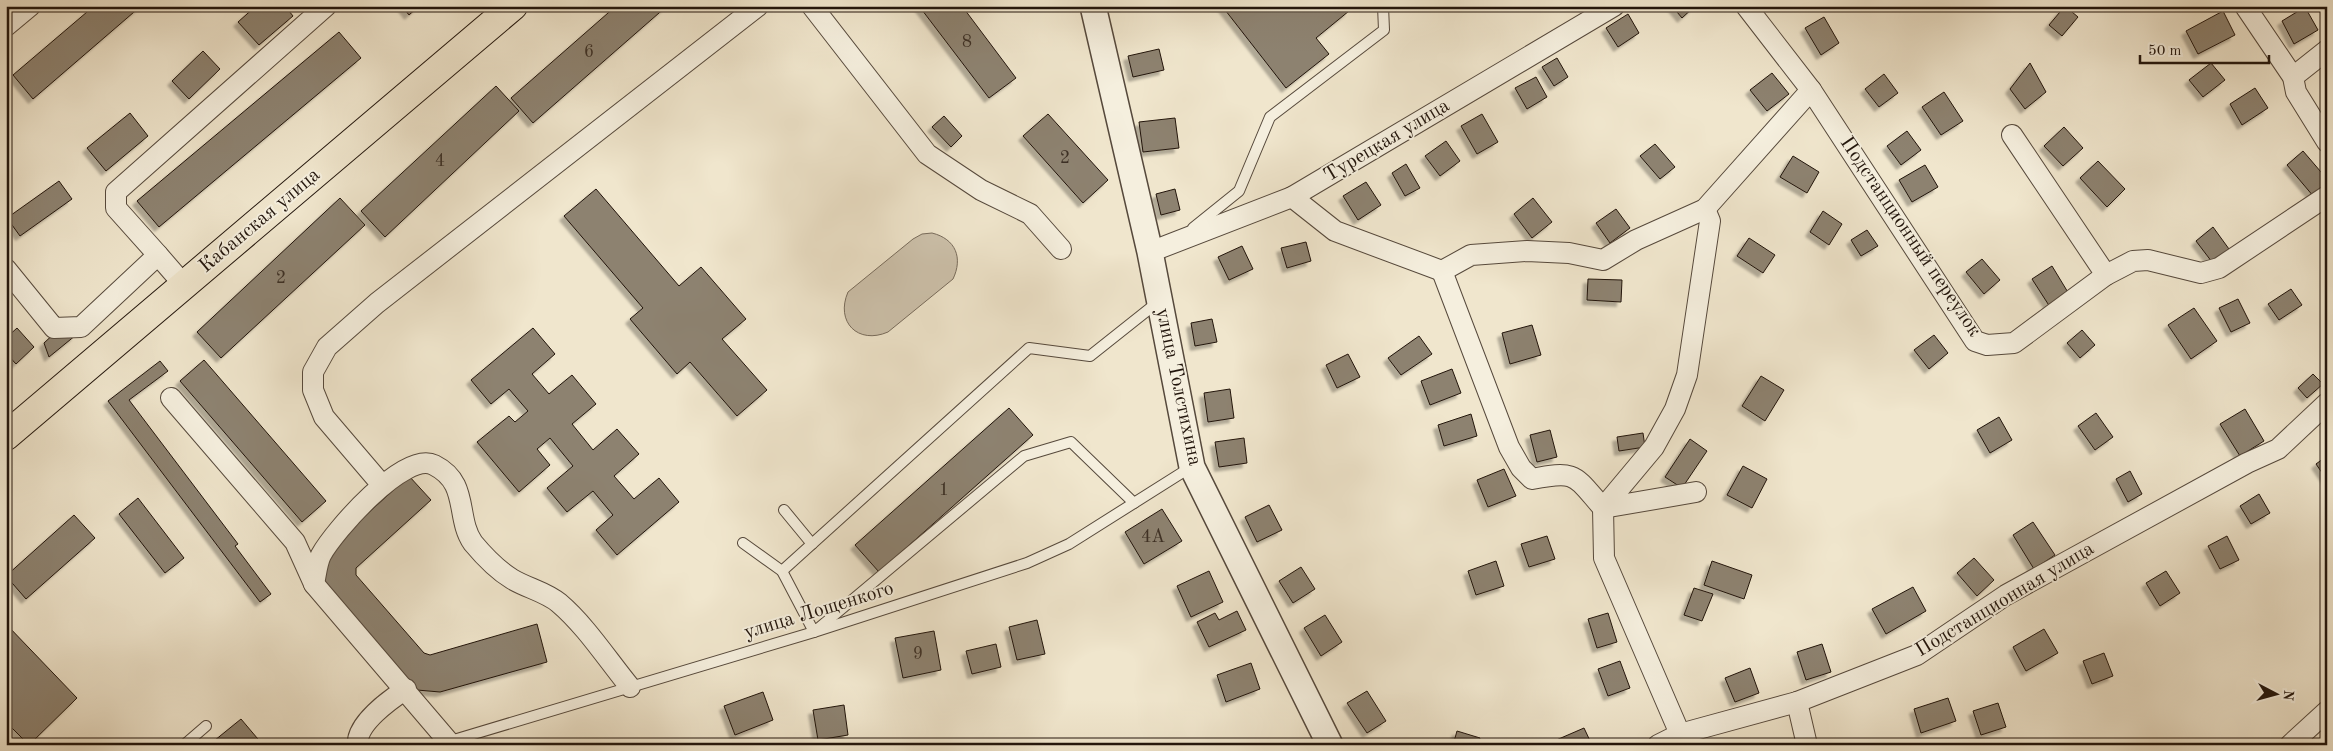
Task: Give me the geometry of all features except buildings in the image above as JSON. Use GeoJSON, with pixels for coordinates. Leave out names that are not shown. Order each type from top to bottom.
{"type":"FeatureCollection","features":[{"type":"Feature","properties":{"kind":"main road","name":"Кабанская улица"},"geometry":{"type":"LineString","coordinates":[[6,436],[513,6]]}},
{"type":"Feature","properties":{"kind":"street"},"geometry":{"type":"LineString","coordinates":[[6,26],[30,6]]}},
{"type":"Feature","properties":{"kind":"street"},"geometry":{"type":"LineString","coordinates":[[184,285],[116,208],[116,192],[326,6]]}},
{"type":"Feature","properties":{"kind":"street"},"geometry":{"type":"LineString","coordinates":[[382,485],[324,417],[313,390],[313,372],[327,347],[377,303],[758,6]]}},
{"type":"Feature","properties":{"kind":"street"},"geometry":{"type":"LineString","coordinates":[[812,6],[927,154],[981,190],[1030,214],[1061,250]]}},
{"type":"Feature","properties":{"kind":"street","name":"улица Толстихина"},"geometry":{"type":"LineString","coordinates":[[1093,6],[1150,252],[1192,467],[1330,745]]}},
{"type":"Feature","properties":{"kind":"street","name":"Турецкая улица"},"geometry":{"type":"LineString","coordinates":[[1150,252],[1292,197],[1614,6]]}},
{"type":"Feature","properties":{"kind":"street","name":"Подстанционный переулок"},"geometry":{"type":"LineString","coordinates":[[1746,6],[1811,90],[1975,341],[1987,345],[2014,343],[2106,275],[2133,261],[2148,260],[2200,273],[2219,268],[2327,196]]}},
{"type":"Feature","properties":{"kind":"street"},"geometry":{"type":"LineString","coordinates":[[2245,6],[2293,77],[2296,92],[2327,142]]}},
{"type":"Feature","properties":{"kind":"street"},"geometry":{"type":"LineString","coordinates":[[2293,77],[2327,50]]}},
{"type":"Feature","properties":{"kind":"street"},"geometry":{"type":"LineString","coordinates":[[1442,271],[1471,255],[1518,252],[1569,254],[1603,260],[1636,240],[1705,209],[1811,90]]}},
{"type":"Feature","properties":{"kind":"street"},"geometry":{"type":"LineString","coordinates":[[2012,135],[2106,275]]}},
{"type":"Feature","properties":{"kind":"street"},"geometry":{"type":"LineString","coordinates":[[1292,197],[1335,231],[1442,271],[1509,446],[1522,468],[1532,479],[1561,474],[1571,476],[1603,508]]}},
{"type":"Feature","properties":{"kind":"street"},"geometry":{"type":"LineString","coordinates":[[1680,734],[1604,558],[1603,508],[1654,447],[1675,408],[1687,375],[1710,221],[1705,209]]}},
{"type":"Feature","properties":{"kind":"street"},"geometry":{"type":"LineString","coordinates":[[6,269],[54,328],[81,327],[158,255]]}},
{"type":"Feature","properties":{"kind":"street"},"geometry":{"type":"LineString","coordinates":[[171,398],[295,542],[314,584],[406,689],[443,743]]}},
{"type":"Feature","properties":{"kind":"street","name":"Подстанционная улица"},"geometry":{"type":"LineString","coordinates":[[1658,745],[1680,734],[1797,702],[1917,655],[2006,595],[2247,463],[2278,449],[2327,403]]}},
{"type":"Feature","properties":{"kind":"street"},"geometry":{"type":"LineString","coordinates":[[314,584],[320,556],[337,531],[382,485],[422,463],[432,464],[440,469],[460,492],[464,524],[473,542],[511,578],[558,602],[579,624],[630,687]]}},
{"type":"Feature","properties":{"kind":"street"},"geometry":{"type":"LineString","coordinates":[[1603,508],[1696,492]]}},
{"type":"Feature","properties":{"kind":"street"},"geometry":{"type":"LineString","coordinates":[[358,745],[357,739],[364,725],[387,701],[406,689]]}},
{"type":"Feature","properties":{"kind":"street"},"geometry":{"type":"LineString","coordinates":[[1797,702],[1807,745]]}},
{"type":"Feature","properties":{"kind":"street"},"geometry":{"type":"LineString","coordinates":[[2290,745],[2327,711]]}},
{"type":"Feature","properties":{"kind":"lane"},"geometry":{"type":"LineString","coordinates":[[1177,242],[1239,191],[1270,117],[1384,30],[1383,6]]}},
{"type":"Feature","properties":{"kind":"lane"},"geometry":{"type":"LineString","coordinates":[[782,571],[1029,348],[1090,356],[1160,301]]}},
{"type":"Feature","properties":{"kind":"lane"},"geometry":{"type":"LineString","coordinates":[[743,543],[782,571],[814,632],[1024,456],[1071,442],[1134,503]]}},
{"type":"Feature","properties":{"kind":"lane","name":"улица Лощенкого"},"geometry":{"type":"LineString","coordinates":[[443,743],[814,632],[1027,563],[1069,544],[1192,467]]}},
{"type":"Feature","properties":{"kind":"lane"},"geometry":{"type":"LineString","coordinates":[[784,510],[812,544]]}},
{"type":"Feature","properties":{"kind":"lane"},"geometry":{"type":"LineString","coordinates":[[184,745],[206,726]]}},
{"type":"Feature","properties":{"kind":"shaded area"},"geometry":{"type":"Polygon","coordinates":[[[932,233],[947,240],[955,250],[957,264],[953,279],[888,332],[867,335],[859,333],[852,328],[847,321],[845,313],[848,292],[913,239],[922,234],[932,233]]]}}]}
